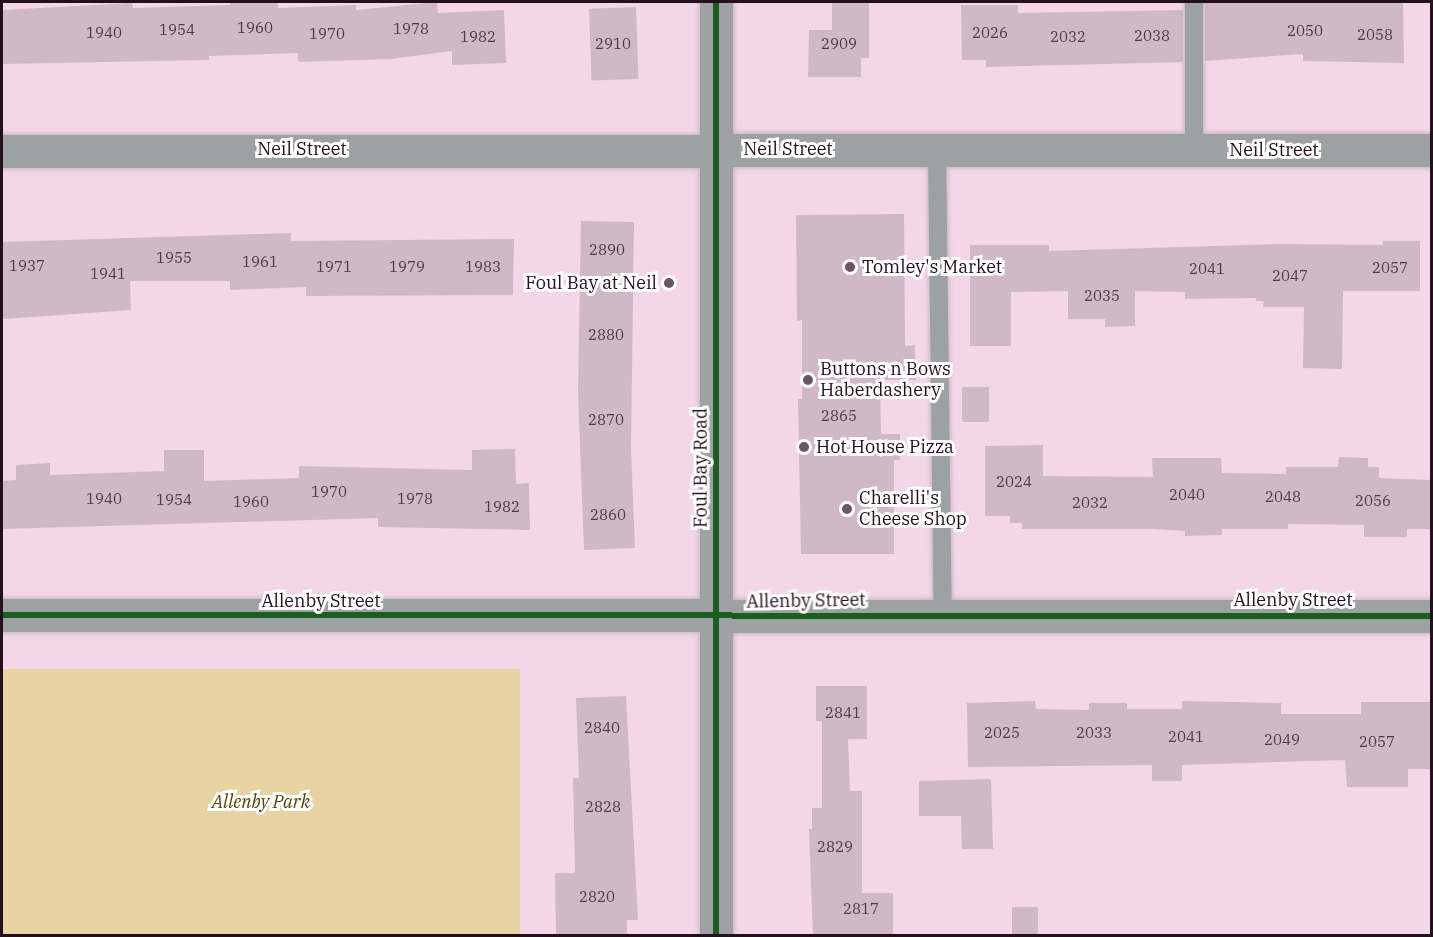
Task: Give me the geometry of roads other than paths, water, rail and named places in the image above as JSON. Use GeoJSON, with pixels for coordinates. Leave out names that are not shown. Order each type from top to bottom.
{"type":"FeatureCollection","features":[{"type":"Feature","properties":{"kind":"main road","name":"Foul Bay Road"},"geometry":{"type":"LineString","coordinates":[[716,2],[716,936]]}},
{"type":"Feature","properties":{"kind":"street","name":"Neil Street"},"geometry":{"type":"LineString","coordinates":[[2,151],[1431,150]]}},
{"type":"Feature","properties":{"kind":"street","name":"Allenby Street"},"geometry":{"type":"LineString","coordinates":[[2,615],[716,618],[943,613],[1431,616]]}},
{"type":"Feature","properties":{"kind":"lane"},"geometry":{"type":"LineString","coordinates":[[1194,2],[1194,150]]}},
{"type":"Feature","properties":{"kind":"lane"},"geometry":{"type":"LineString","coordinates":[[937,149],[943,613]]}},
{"type":"Feature","properties":{"kind":"place","name":"Tomley's Market"},"geometry":{"type":"Point","coordinates":[850,267]}},
{"type":"Feature","properties":{"kind":"place","name":"Foul Bay at Neil"},"geometry":{"type":"Point","coordinates":[669,283]}},
{"type":"Feature","properties":{"kind":"place","name":"Buttons n Bows Haberdashery"},"geometry":{"type":"Point","coordinates":[808,380]}},
{"type":"Feature","properties":{"kind":"place","name":"Hot House Pizza"},"geometry":{"type":"Point","coordinates":[804,447]}},
{"type":"Feature","properties":{"kind":"place","name":"Charelli's Cheese Shop"},"geometry":{"type":"Point","coordinates":[847,509]}},
{"type":"Feature","properties":{"kind":"park label","name":"Allenby Park"},"geometry":{"type":"Point","coordinates":[261,802]}}]}
